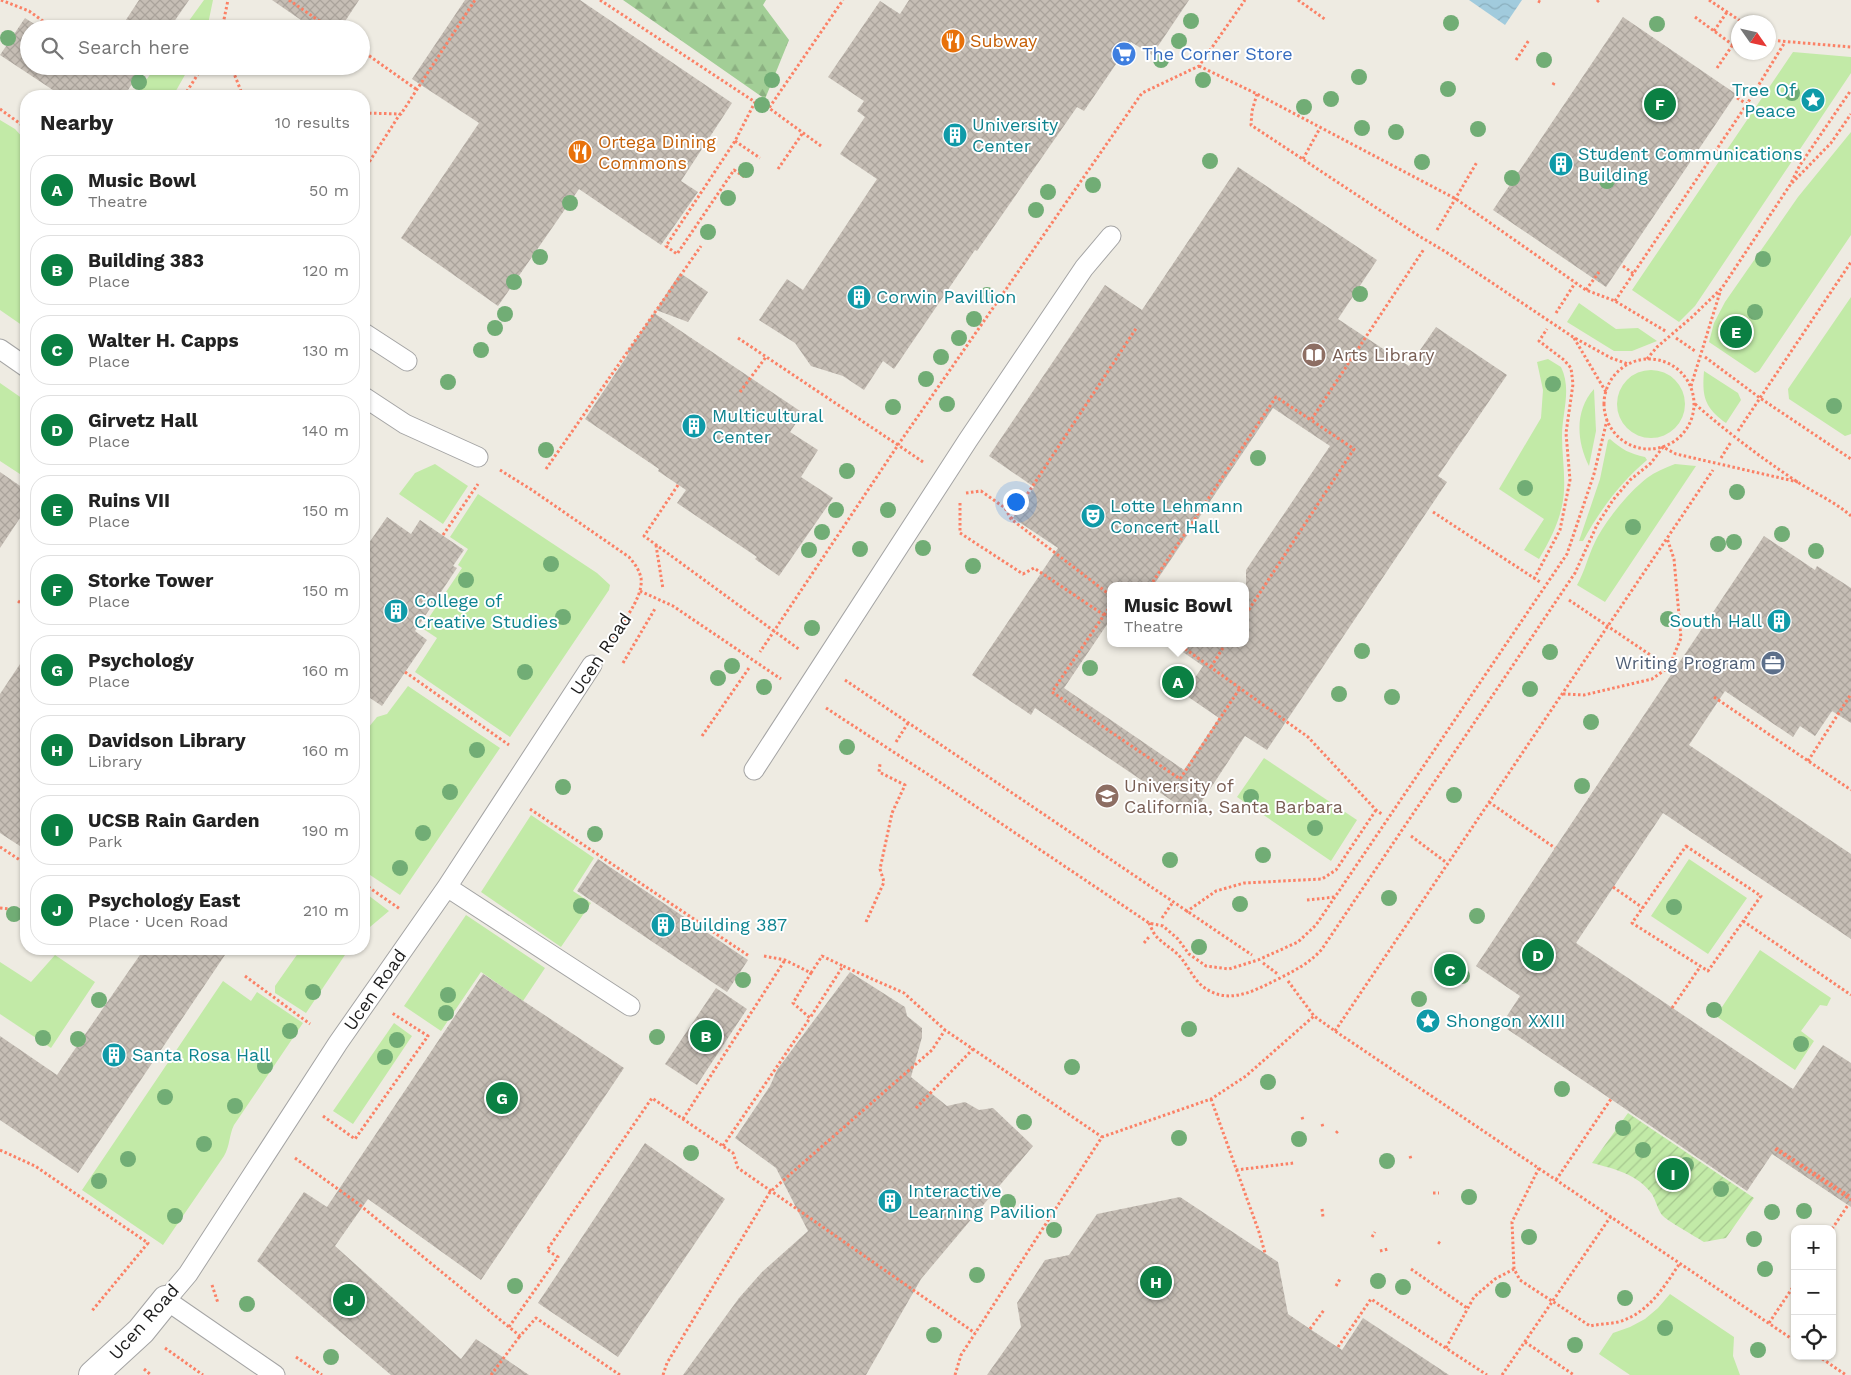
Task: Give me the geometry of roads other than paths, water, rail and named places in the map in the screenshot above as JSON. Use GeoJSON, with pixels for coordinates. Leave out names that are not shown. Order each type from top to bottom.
{"type":"FeatureCollection","features":[{"type":"Feature","properties":{"kind":"street","name":"Ucen Road"},"geometry":{"type":"LineString","coordinates":[[93,1375],[141,1331],[166,1300]]}},
{"type":"Feature","properties":{"kind":"lane"},"geometry":{"type":"LineString","coordinates":[[754,770],[968,440],[1084,268],[1111,236]]}},
{"type":"Feature","properties":{"kind":"lane"},"geometry":{"type":"LineString","coordinates":[[370,337],[407,361]]}},
{"type":"Feature","properties":{"kind":"lane"},"geometry":{"type":"LineString","coordinates":[[0,349],[20,363]]}},
{"type":"Feature","properties":{"kind":"lane"},"geometry":{"type":"LineString","coordinates":[[370,401],[404,424],[478,457]]}},
{"type":"Feature","properties":{"kind":"lane","name":"Ucen Road"},"geometry":{"type":"LineString","coordinates":[[166,1300],[188,1274],[338,1043],[447,887],[592,665]]}},
{"type":"Feature","properties":{"kind":"lane"},"geometry":{"type":"LineString","coordinates":[[447,887],[630,1006]]}},
{"type":"Feature","properties":{"kind":"lane"},"geometry":{"type":"LineString","coordinates":[[166,1300],[275,1375]]}},
{"type":"Feature","properties":{"kind":"water"},"geometry":{"type":"Polygon","coordinates":[[[1469,0],[1522,0],[1505,25],[1469,0]]]}},
{"type":"Feature","properties":{"kind":"place","name":"Subway"},"geometry":{"type":"Point","coordinates":[953,41]}},
{"type":"Feature","properties":{"kind":"place","name":"The Corner Store"},"geometry":{"type":"Point","coordinates":[1124,54]}},
{"type":"Feature","properties":{"kind":"place","name":"Tree Of Peace"},"geometry":{"type":"Point","coordinates":[1813,100]}},
{"type":"Feature","properties":{"kind":"place","name":"Storke Tower"},"geometry":{"type":"Point","coordinates":[1660,104]}},
{"type":"Feature","properties":{"kind":"place","name":"University Center"},"geometry":{"type":"Point","coordinates":[955,135]}},
{"type":"Feature","properties":{"kind":"place","name":"Ortega Dining Commons"},"geometry":{"type":"Point","coordinates":[580,152]}},
{"type":"Feature","properties":{"kind":"place","name":"Student Communications Building"},"geometry":{"type":"Point","coordinates":[1561,164]}},
{"type":"Feature","properties":{"kind":"place","name":"Corwin Pavillion"},"geometry":{"type":"Point","coordinates":[859,297]}},
{"type":"Feature","properties":{"kind":"place","name":"Ruins VII"},"geometry":{"type":"Point","coordinates":[1736,332]}},
{"type":"Feature","properties":{"kind":"place","name":"Arts Library"},"geometry":{"type":"Point","coordinates":[1314,355]}},
{"type":"Feature","properties":{"kind":"place","name":"Multicultural Center"},"geometry":{"type":"Point","coordinates":[694,426]}},
{"type":"Feature","properties":{"kind":"place","name":"Lotte Lehmann Concert Hall"},"geometry":{"type":"Point","coordinates":[1093,516]}},
{"type":"Feature","properties":{"kind":"place","name":"College of Creative Studies"},"geometry":{"type":"Point","coordinates":[396,611]}},
{"type":"Feature","properties":{"kind":"place","name":"South Hall"},"geometry":{"type":"Point","coordinates":[1779,621]}},
{"type":"Feature","properties":{"kind":"place","name":"Writing Program"},"geometry":{"type":"Point","coordinates":[1773,663]}},
{"type":"Feature","properties":{"kind":"place","name":"Music Bowl"},"geometry":{"type":"Point","coordinates":[1178,682]}},
{"type":"Feature","properties":{"kind":"place","name":"University of California, Santa Barbara"},"geometry":{"type":"Point","coordinates":[1107,796]}},
{"type":"Feature","properties":{"kind":"place","name":"Building 387"},"geometry":{"type":"Point","coordinates":[663,925]}},
{"type":"Feature","properties":{"kind":"place","name":"Girvetz Hall"},"geometry":{"type":"Point","coordinates":[1538,955]}},
{"type":"Feature","properties":{"kind":"place","name":"Walter H. Capps"},"geometry":{"type":"Point","coordinates":[1450,970]}},
{"type":"Feature","properties":{"kind":"place","name":"Shongon XXIII"},"geometry":{"type":"Point","coordinates":[1428,1021]}},
{"type":"Feature","properties":{"kind":"place","name":"Building 383"},"geometry":{"type":"Point","coordinates":[706,1036]}},
{"type":"Feature","properties":{"kind":"place","name":"Santa Rosa Hall"},"geometry":{"type":"Point","coordinates":[114,1055]}},
{"type":"Feature","properties":{"kind":"place","name":"Psychology"},"geometry":{"type":"Point","coordinates":[502,1098]}},
{"type":"Feature","properties":{"kind":"place","name":"UCSB Rain Garden"},"geometry":{"type":"Point","coordinates":[1673,1174]}},
{"type":"Feature","properties":{"kind":"place","name":"Interactive Learning Pavilion"},"geometry":{"type":"Point","coordinates":[890,1201]}},
{"type":"Feature","properties":{"kind":"place","name":"Davidson Library"},"geometry":{"type":"Point","coordinates":[1156,1282]}},
{"type":"Feature","properties":{"kind":"place","name":"Psychology East"},"geometry":{"type":"Point","coordinates":[349,1300]}}]}
